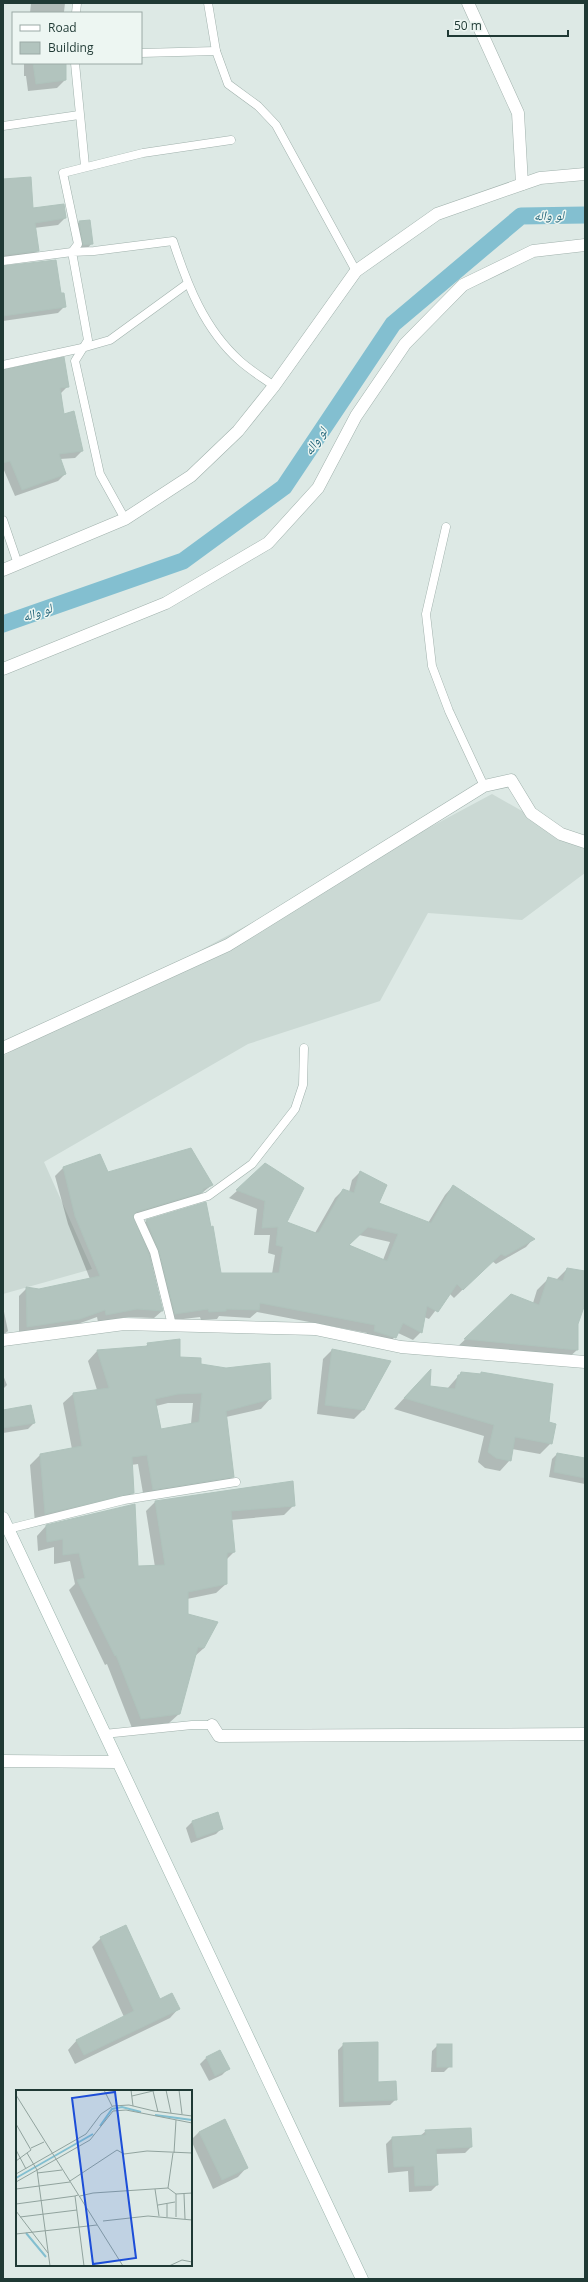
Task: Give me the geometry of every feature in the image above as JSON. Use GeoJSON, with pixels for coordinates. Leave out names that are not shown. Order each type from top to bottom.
{"type":"FeatureCollection","features":[{"type":"Feature","properties":{"kind":"street"},"geometry":{"type":"LineString","coordinates":[[468,3],[518,113],[522,184]]}},
{"type":"Feature","properties":{"kind":"street"},"geometry":{"type":"LineString","coordinates":[[3,570],[125,519],[191,476],[238,431],[274,386],[356,271],[436,214],[540,178],[585,174]]}},
{"type":"Feature","properties":{"kind":"street"},"geometry":{"type":"LineString","coordinates":[[3,669],[166,603],[268,542],[318,488],[356,416],[405,344],[462,285],[533,251],[585,245]]}},
{"type":"Feature","properties":{"kind":"street"},"geometry":{"type":"LineString","coordinates":[[3,1048],[228,945],[484,786],[511,780],[530,813],[561,834],[585,842]]}},
{"type":"Feature","properties":{"kind":"street"},"geometry":{"type":"LineString","coordinates":[[3,1340],[124,1324],[315,1329],[401,1347],[585,1362]]}},
{"type":"Feature","properties":{"kind":"street"},"geometry":{"type":"LineString","coordinates":[[5,1524],[362,2279]]}},
{"type":"Feature","properties":{"kind":"street"},"geometry":{"type":"LineString","coordinates":[[212,1725],[219,1736],[585,1734]]}},
{"type":"Feature","properties":{"kind":"street"},"geometry":{"type":"LineString","coordinates":[[3,1761],[117,1762]]}},
{"type":"Feature","properties":{"kind":"lane"},"geometry":{"type":"LineString","coordinates":[[208,3],[216,51],[228,84],[258,106],[276,126],[356,271]]}},
{"type":"Feature","properties":{"kind":"lane"},"geometry":{"type":"LineString","coordinates":[[142,53],[216,51]]}},
{"type":"Feature","properties":{"kind":"lane"},"geometry":{"type":"LineString","coordinates":[[74,64],[84,166]]}},
{"type":"Feature","properties":{"kind":"lane"},"geometry":{"type":"LineString","coordinates":[[3,126],[79,115]]}},
{"type":"Feature","properties":{"kind":"lane"},"geometry":{"type":"LineString","coordinates":[[125,519],[100,474],[76,362],[82,348],[88,340],[72,252],[78,244],[63,173],[84,166],[143,153],[231,140]]}},
{"type":"Feature","properties":{"kind":"lane"},"geometry":{"type":"LineString","coordinates":[[3,261],[72,252],[94,251],[173,240],[187,284],[195,301],[218,337],[239,361],[274,386]]}},
{"type":"Feature","properties":{"kind":"lane"},"geometry":{"type":"LineString","coordinates":[[3,365],[82,348],[110,340],[187,284]]}},
{"type":"Feature","properties":{"kind":"lane"},"geometry":{"type":"LineString","coordinates":[[3,520],[18,564]]}},
{"type":"Feature","properties":{"kind":"lane"},"geometry":{"type":"LineString","coordinates":[[446,527],[426,614],[432,666],[449,711],[484,786]]}},
{"type":"Feature","properties":{"kind":"lane"},"geometry":{"type":"LineString","coordinates":[[172,1325],[154,1252],[138,1217],[208,1196],[252,1164],[295,1109],[303,1085],[304,1048]]}},
{"type":"Feature","properties":{"kind":"lane"},"geometry":{"type":"LineString","coordinates":[[5,1524],[124,1500],[236,1482]]}},
{"type":"Feature","properties":{"kind":"lane"},"geometry":{"type":"LineString","coordinates":[[104,1734],[192,1725],[212,1725]]}},
{"type":"Feature","properties":{"kind":"shaded area"},"geometry":{"type":"Polygon","coordinates":[[[492,794],[585,847],[585,873],[522,920],[428,913],[380,1001],[248,1044],[44,1162],[92,1269],[3,1294],[3,1056],[492,794]]]}},
{"type":"Feature","properties":{"kind":"building"},"geometry":{"type":"Polygon","coordinates":[[[33,64],[66,64],[66,80],[36,84],[33,64]]]}},
{"type":"Feature","properties":{"kind":"building"},"geometry":{"type":"Polygon","coordinates":[[[31,177],[33,208],[64,204],[66,218],[35,223],[39,251],[3,255],[3,179],[31,177]]]}},
{"type":"Feature","properties":{"kind":"building"},"geometry":{"type":"Polygon","coordinates":[[[90,220],[93,244],[83,245],[79,221],[90,220]]]}},
{"type":"Feature","properties":{"kind":"building"},"geometry":{"type":"Polygon","coordinates":[[[56,260],[61,293],[64,293],[66,307],[3,316],[3,266],[56,260]]]}},
{"type":"Feature","properties":{"kind":"building"},"geometry":{"type":"Polygon","coordinates":[[[64,357],[69,387],[60,388],[64,414],[74,411],[83,451],[59,454],[66,474],[22,490],[10,461],[3,463],[3,370],[64,357]]]}},
{"type":"Feature","properties":{"kind":"building"},"geometry":{"type":"Polygon","coordinates":[[[191,1148],[213,1185],[203,1189],[203,1192],[136,1212],[133,1216],[149,1254],[163,1311],[137,1309],[106,1315],[105,1310],[80,1319],[27,1327],[26,1287],[39,1289],[100,1276],[75,1216],[63,1167],[100,1154],[108,1172],[191,1148]]]}},
{"type":"Feature","properties":{"kind":"building"},"geometry":{"type":"Polygon","coordinates":[[[265,1163],[304,1188],[287,1222],[316,1233],[319,1232],[343,1189],[354,1193],[360,1171],[387,1185],[379,1203],[431,1223],[453,1185],[535,1239],[505,1256],[501,1254],[463,1290],[457,1284],[438,1312],[427,1306],[422,1333],[403,1323],[396,1338],[374,1331],[375,1325],[260,1303],[259,1310],[226,1309],[226,1311],[209,1312],[208,1309],[175,1314],[159,1251],[146,1220],[206,1202],[211,1227],[213,1226],[221,1273],[279,1273],[283,1247],[276,1245],[278,1227],[262,1228],[265,1201],[236,1190],[265,1163]],[[368,1227],[349,1245],[387,1261],[398,1234],[368,1227]]]}},
{"type":"Feature","properties":{"kind":"building"},"geometry":{"type":"Polygon","coordinates":[[[567,1268],[585,1271],[585,1304],[578,1324],[578,1350],[464,1339],[511,1294],[539,1305],[548,1277],[563,1281],[567,1268]]]}},
{"type":"Feature","properties":{"kind":"building"},"geometry":{"type":"Polygon","coordinates":[[[180,1339],[180,1357],[201,1358],[201,1364],[226,1368],[270,1363],[271,1399],[226,1411],[234,1477],[153,1490],[147,1455],[132,1457],[134,1493],[45,1514],[40,1454],[82,1446],[73,1393],[109,1388],[97,1350],[148,1346],[147,1343],[180,1339]],[[202,1393],[178,1394],[155,1399],[161,1429],[199,1422],[202,1393]]]}},
{"type":"Feature","properties":{"kind":"building"},"geometry":{"type":"Polygon","coordinates":[[[332,1349],[391,1361],[364,1410],[325,1405],[332,1349]]]}},
{"type":"Feature","properties":{"kind":"building"},"geometry":{"type":"Polygon","coordinates":[[[431,1369],[430,1386],[455,1389],[458,1375],[460,1375],[461,1372],[481,1374],[481,1372],[553,1384],[549,1422],[556,1424],[552,1444],[515,1437],[511,1461],[496,1458],[488,1452],[494,1425],[404,1398],[431,1369]]]}},
{"type":"Feature","properties":{"kind":"building"},"geometry":{"type":"Polygon","coordinates":[[[31,1405],[35,1423],[3,1428],[3,1410],[31,1405]]]}},
{"type":"Feature","properties":{"kind":"building"},"geometry":{"type":"Polygon","coordinates":[[[557,1453],[585,1458],[585,1478],[554,1472],[557,1453]]]}},
{"type":"Feature","properties":{"kind":"building"},"geometry":{"type":"Polygon","coordinates":[[[293,1481],[295,1506],[231,1511],[235,1552],[227,1553],[227,1584],[188,1592],[188,1614],[218,1622],[204,1648],[198,1647],[180,1714],[141,1719],[116,1655],[115,1656],[77,1580],[85,1578],[79,1553],[63,1555],[63,1539],[47,1542],[46,1525],[135,1504],[138,1566],[165,1565],[155,1501],[293,1481]]]}},
{"type":"Feature","properties":{"kind":"building"},"geometry":{"type":"Polygon","coordinates":[[[218,1812],[223,1829],[197,1838],[192,1821],[218,1812]]]}},
{"type":"Feature","properties":{"kind":"building"},"geometry":{"type":"Polygon","coordinates":[[[126,1925],[160,1999],[172,1993],[180,2009],[84,2055],[76,2040],[134,2011],[100,1937],[126,1925]]]}},
{"type":"Feature","properties":{"kind":"building"},"geometry":{"type":"Polygon","coordinates":[[[378,2042],[378,2082],[396,2081],[397,2100],[344,2102],[343,2043],[378,2042]]]}},
{"type":"Feature","properties":{"kind":"building"},"geometry":{"type":"Polygon","coordinates":[[[437,2044],[452,2044],[452,2067],[437,2067],[437,2044]]]}},
{"type":"Feature","properties":{"kind":"building"},"geometry":{"type":"Polygon","coordinates":[[[220,2050],[230,2069],[215,2076],[206,2057],[220,2050]]]}},
{"type":"Feature","properties":{"kind":"building"},"geometry":{"type":"Polygon","coordinates":[[[225,2119],[248,2168],[222,2180],[199,2132],[225,2119]]]}},
{"type":"Feature","properties":{"kind":"building"},"geometry":{"type":"Polygon","coordinates":[[[471,2128],[472,2147],[436,2149],[438,2185],[415,2186],[414,2166],[394,2167],[392,2137],[426,2135],[425,2130],[471,2128]]]}},
{"type":"Feature","properties":{"kind":"waterway","name":"لو واله"},"geometry":{"type":"LineString","coordinates":[[3,624],[183,561],[284,487],[393,324],[521,216],[585,215]]}}]}
